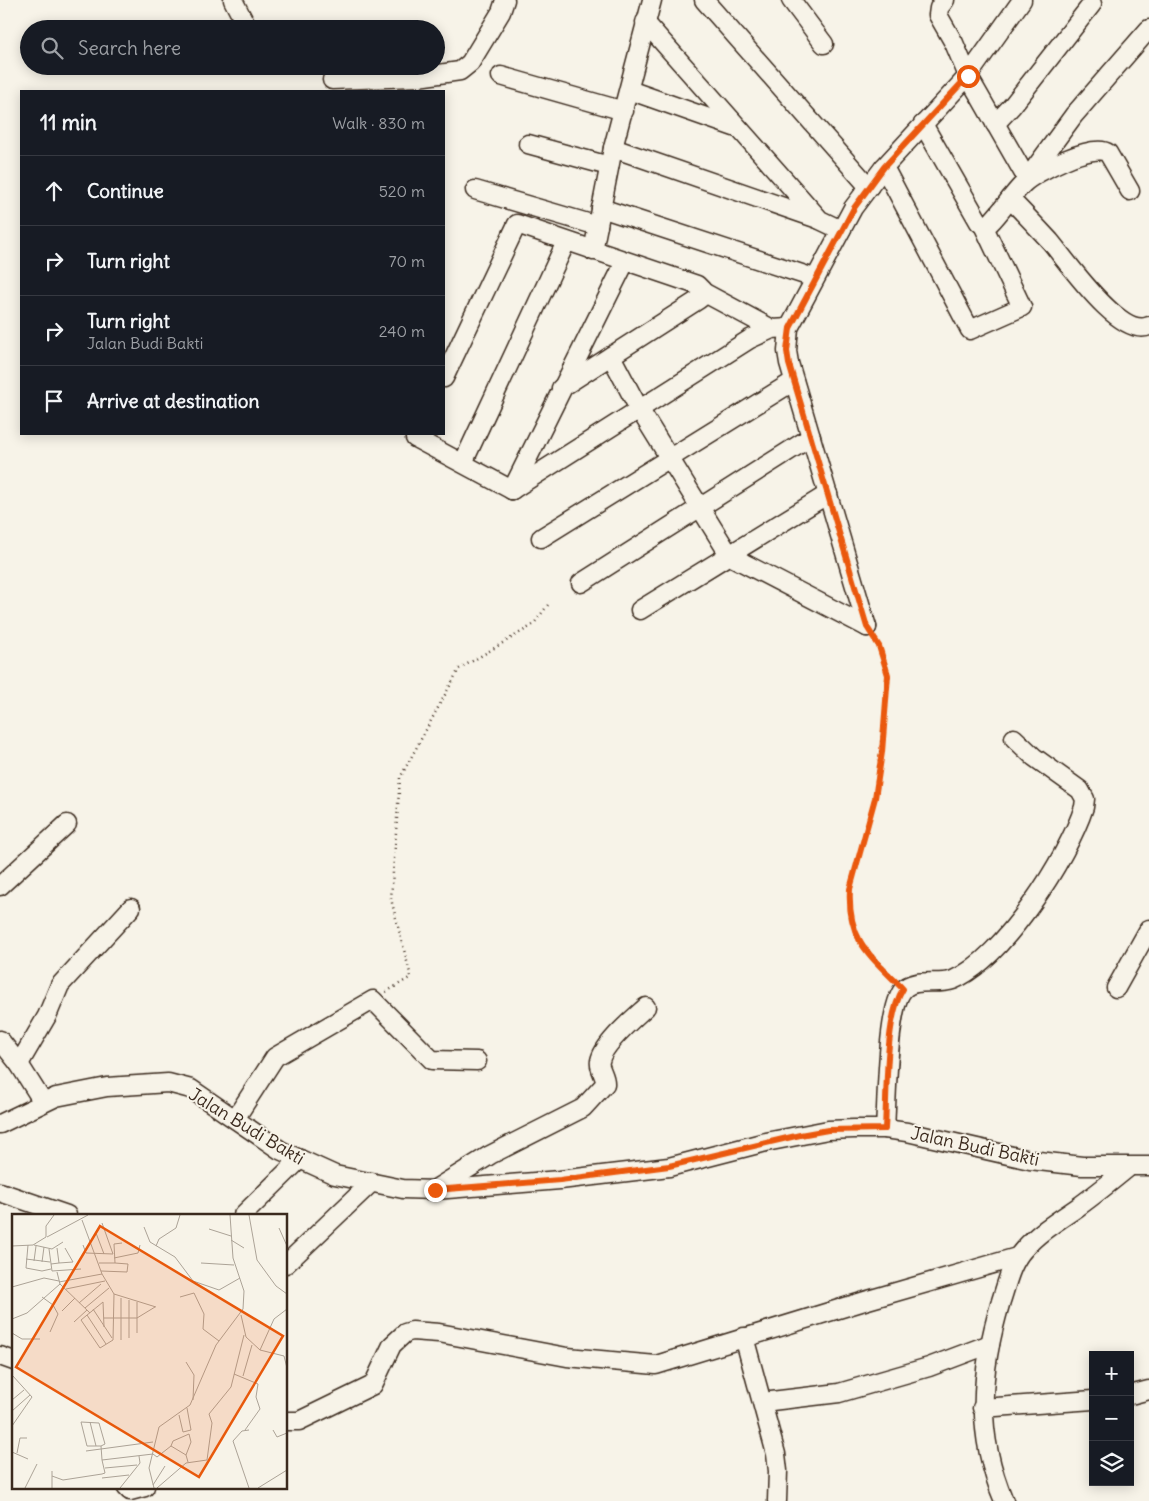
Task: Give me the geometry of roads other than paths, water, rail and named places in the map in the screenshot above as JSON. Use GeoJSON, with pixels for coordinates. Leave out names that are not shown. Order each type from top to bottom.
{"type":"FeatureCollection","features":[{"type":"Feature","properties":{"kind":"street"},"geometry":{"type":"LineString","coordinates":[[233,0],[243,20]]}},
{"type":"Feature","properties":{"kind":"street"},"geometry":{"type":"LineString","coordinates":[[445,74],[460,71],[470,63],[501,12],[506,0]]}},
{"type":"Feature","properties":{"kind":"street"},"geometry":{"type":"LineString","coordinates":[[594,251],[613,148],[652,0]]}},
{"type":"Feature","properties":{"kind":"street"},"geometry":{"type":"LineString","coordinates":[[704,0],[869,187]]}},
{"type":"Feature","properties":{"kind":"street"},"geometry":{"type":"LineString","coordinates":[[791,0],[824,44]]}},
{"type":"Feature","properties":{"kind":"street"},"geometry":{"type":"LineString","coordinates":[[945,0],[939,8],[938,15],[954,43],[968,76],[1027,179]]}},
{"type":"Feature","properties":{"kind":"street"},"geometry":{"type":"LineString","coordinates":[[611,356],[638,408],[730,556],[867,627],[794,382],[787,351],[790,328],[814,278],[841,230],[869,187],[884,167],[968,76],[1022,0]]}},
{"type":"Feature","properties":{"kind":"street"},"geometry":{"type":"LineString","coordinates":[[995,124],[1008,111],[1092,4]]}},
{"type":"Feature","properties":{"kind":"street"},"geometry":{"type":"LineString","coordinates":[[645,22],[820,220]]}},
{"type":"Feature","properties":{"kind":"street"},"geometry":{"type":"LineString","coordinates":[[983,225],[990,223],[1027,179],[1074,115],[1149,29]]}},
{"type":"Feature","properties":{"kind":"street"},"geometry":{"type":"LineString","coordinates":[[332,80],[418,78],[436,75]]}},
{"type":"Feature","properties":{"kind":"street"},"geometry":{"type":"LineString","coordinates":[[501,76],[624,111]]}},
{"type":"Feature","properties":{"kind":"street"},"geometry":{"type":"LineString","coordinates":[[629,90],[739,128]]}},
{"type":"Feature","properties":{"kind":"street"},"geometry":{"type":"LineString","coordinates":[[884,167],[970,330],[1022,307],[983,225],[979,222],[923,124]]}},
{"type":"Feature","properties":{"kind":"street"},"geometry":{"type":"LineString","coordinates":[[528,144],[609,166]]}},
{"type":"Feature","properties":{"kind":"street"},"geometry":{"type":"LineString","coordinates":[[613,148],[820,220],[841,230]]}},
{"type":"Feature","properties":{"kind":"street"},"geometry":{"type":"LineString","coordinates":[[1027,179],[1062,161],[1085,153],[1103,150],[1110,154],[1130,191]]}},
{"type":"Feature","properties":{"kind":"street"},"geometry":{"type":"LineString","coordinates":[[475,190],[598,226]]}},
{"type":"Feature","properties":{"kind":"street"},"geometry":{"type":"LineString","coordinates":[[1010,199],[1042,232],[1086,287],[1108,309],[1133,326],[1140,328],[1149,326]]}},
{"type":"Feature","properties":{"kind":"street"},"geometry":{"type":"LineString","coordinates":[[601,208],[814,278]]}},
{"type":"Feature","properties":{"kind":"street"},"geometry":{"type":"LineString","coordinates":[[445,376],[517,224],[697,285],[703,292],[772,329]]}},
{"type":"Feature","properties":{"kind":"street"},"geometry":{"type":"LineString","coordinates":[[463,463],[566,242]]}},
{"type":"Feature","properties":{"kind":"street"},"geometry":{"type":"LineString","coordinates":[[512,490],[625,262]]}},
{"type":"Feature","properties":{"kind":"street"},"geometry":{"type":"LineString","coordinates":[[561,388],[698,300],[703,292]]}},
{"type":"Feature","properties":{"kind":"street"},"geometry":{"type":"LineString","coordinates":[[512,490],[638,408],[750,339],[772,329],[790,328]]}},
{"type":"Feature","properties":{"kind":"street"},"geometry":{"type":"LineString","coordinates":[[540,538],[794,382]]}},
{"type":"Feature","properties":{"kind":"street"},"geometry":{"type":"LineString","coordinates":[[417,435],[416,438],[512,490]]}},
{"type":"Feature","properties":{"kind":"street"},"geometry":{"type":"LineString","coordinates":[[580,583],[811,437]]}},
{"type":"Feature","properties":{"kind":"street"},"geometry":{"type":"LineString","coordinates":[[640,610],[828,494]]}},
{"type":"Feature","properties":{"kind":"street"},"geometry":{"type":"LineString","coordinates":[[885,1129],[890,1041],[896,1004],[903,989],[914,983],[942,983],[953,980],[979,963],[1000,945],[1039,893],[1082,812],[1085,799],[1080,790],[1034,757],[1014,738]]}},
{"type":"Feature","properties":{"kind":"street"},"geometry":{"type":"LineString","coordinates":[[0,886],[67,824]]}},
{"type":"Feature","properties":{"kind":"street"},"geometry":{"type":"LineString","coordinates":[[19,1064],[47,1016],[60,985],[131,908]]}},
{"type":"Feature","properties":{"kind":"street"},"geometry":{"type":"LineString","coordinates":[[1116,988],[1149,929]]}},
{"type":"Feature","properties":{"kind":"street"},"geometry":{"type":"LineString","coordinates":[[235,1119],[275,1057],[373,1000],[432,1060],[478,1061]]}},
{"type":"Feature","properties":{"kind":"street"},"geometry":{"type":"LineString","coordinates":[[435,1190],[490,1155],[582,1108],[590,1102],[605,1084],[600,1062],[605,1051],[624,1028],[646,1007]]}},
{"type":"Feature","properties":{"kind":"street"},"geometry":{"type":"LineString","coordinates":[[0,1040],[19,1064],[43,1102]]}},
{"type":"Feature","properties":{"kind":"street","name":"Jalan Budi Bakti"},"geometry":{"type":"LineString","coordinates":[[0,1124],[56,1097],[107,1087],[168,1083],[191,1089],[280,1150],[335,1175],[403,1189],[435,1190],[560,1180],[669,1166],[828,1130],[885,1129],[928,1136],[1030,1160],[1082,1166],[1149,1166]]}},
{"type":"Feature","properties":{"kind":"street"},"geometry":{"type":"LineString","coordinates":[[244,1214],[300,1159]]}},
{"type":"Feature","properties":{"kind":"street"},"geometry":{"type":"LineString","coordinates":[[1004,1501],[994,1477],[986,1449],[982,1408],[990,1344],[1009,1275],[1017,1257],[1037,1236],[1129,1167]]}},
{"type":"Feature","properties":{"kind":"street"},"geometry":{"type":"LineString","coordinates":[[288,1262],[372,1182]]}},
{"type":"Feature","properties":{"kind":"street"},"geometry":{"type":"LineString","coordinates":[[0,1192],[64,1214]]}},
{"type":"Feature","properties":{"kind":"street"},"geometry":{"type":"LineString","coordinates":[[288,1421],[299,1421],[373,1385],[392,1345],[405,1333],[412,1331],[439,1333],[567,1357],[656,1365],[744,1337],[1017,1257]]}},
{"type":"Feature","properties":{"kind":"street"},"geometry":{"type":"LineString","coordinates":[[744,1337],[763,1402],[778,1471],[776,1501]]}},
{"type":"Feature","properties":{"kind":"street"},"geometry":{"type":"LineString","coordinates":[[763,1402],[848,1391],[929,1367],[990,1344]]}},
{"type":"Feature","properties":{"kind":"street"},"geometry":{"type":"LineString","coordinates":[[1134,1393],[1149,1390]]}},
{"type":"Feature","properties":{"kind":"street"},"geometry":{"type":"LineString","coordinates":[[982,1408],[1089,1400]]}},
{"type":"Feature","properties":{"kind":"street"},"geometry":{"type":"LineString","coordinates":[[127,1488],[130,1491],[141,1488]]}}]}
